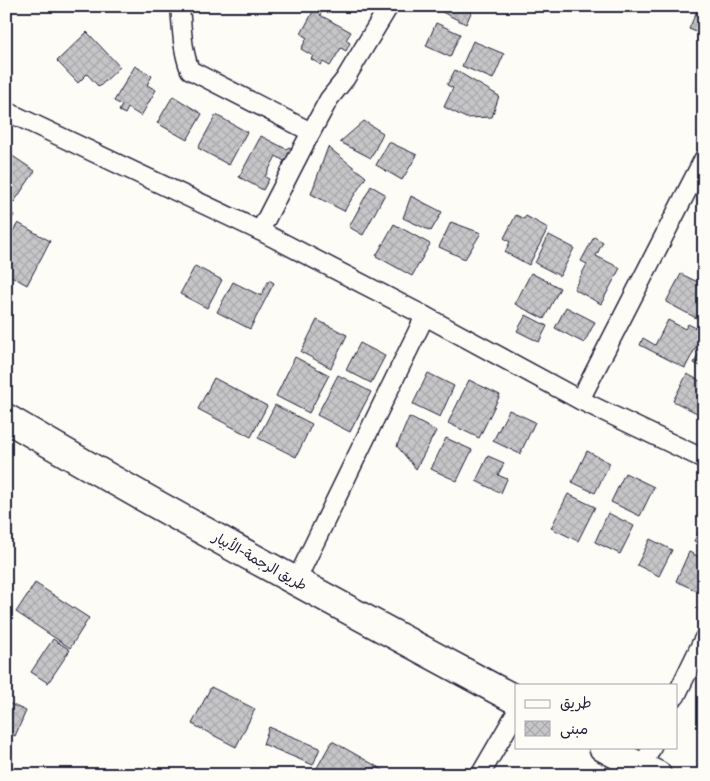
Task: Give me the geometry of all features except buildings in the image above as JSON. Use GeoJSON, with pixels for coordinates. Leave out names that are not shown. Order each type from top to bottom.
{"type":"FeatureCollection","features":[{"type":"Feature","properties":{"kind":"highway","name":"طريق الرجمة-الأبيار"},"geometry":{"type":"LineString","coordinates":[[6,418],[95,470],[515,699]]}},
{"type":"Feature","properties":{"kind":"highway"},"geometry":{"type":"LineString","coordinates":[[606,748],[650,764]]}},
{"type":"Feature","properties":{"kind":"street"},"geometry":{"type":"LineString","coordinates":[[180,6],[183,46],[190,70],[312,132]]}},
{"type":"Feature","properties":{"kind":"street"},"geometry":{"type":"LineString","coordinates":[[260,232],[329,99],[345,79],[389,6]]}},
{"type":"Feature","properties":{"kind":"street"},"geometry":{"type":"LineString","coordinates":[[6,111],[260,232],[425,316],[580,400],[704,459]]}},
{"type":"Feature","properties":{"kind":"street"},"geometry":{"type":"LineString","coordinates":[[580,400],[704,158]]}},
{"type":"Feature","properties":{"kind":"street"},"geometry":{"type":"LineString","coordinates":[[296,581],[425,316]]}},
{"type":"Feature","properties":{"kind":"street"},"geometry":{"type":"LineString","coordinates":[[678,692],[704,638]]}},
{"type":"Feature","properties":{"kind":"street"},"geometry":{"type":"LineString","coordinates":[[480,775],[515,715]]}}]}
